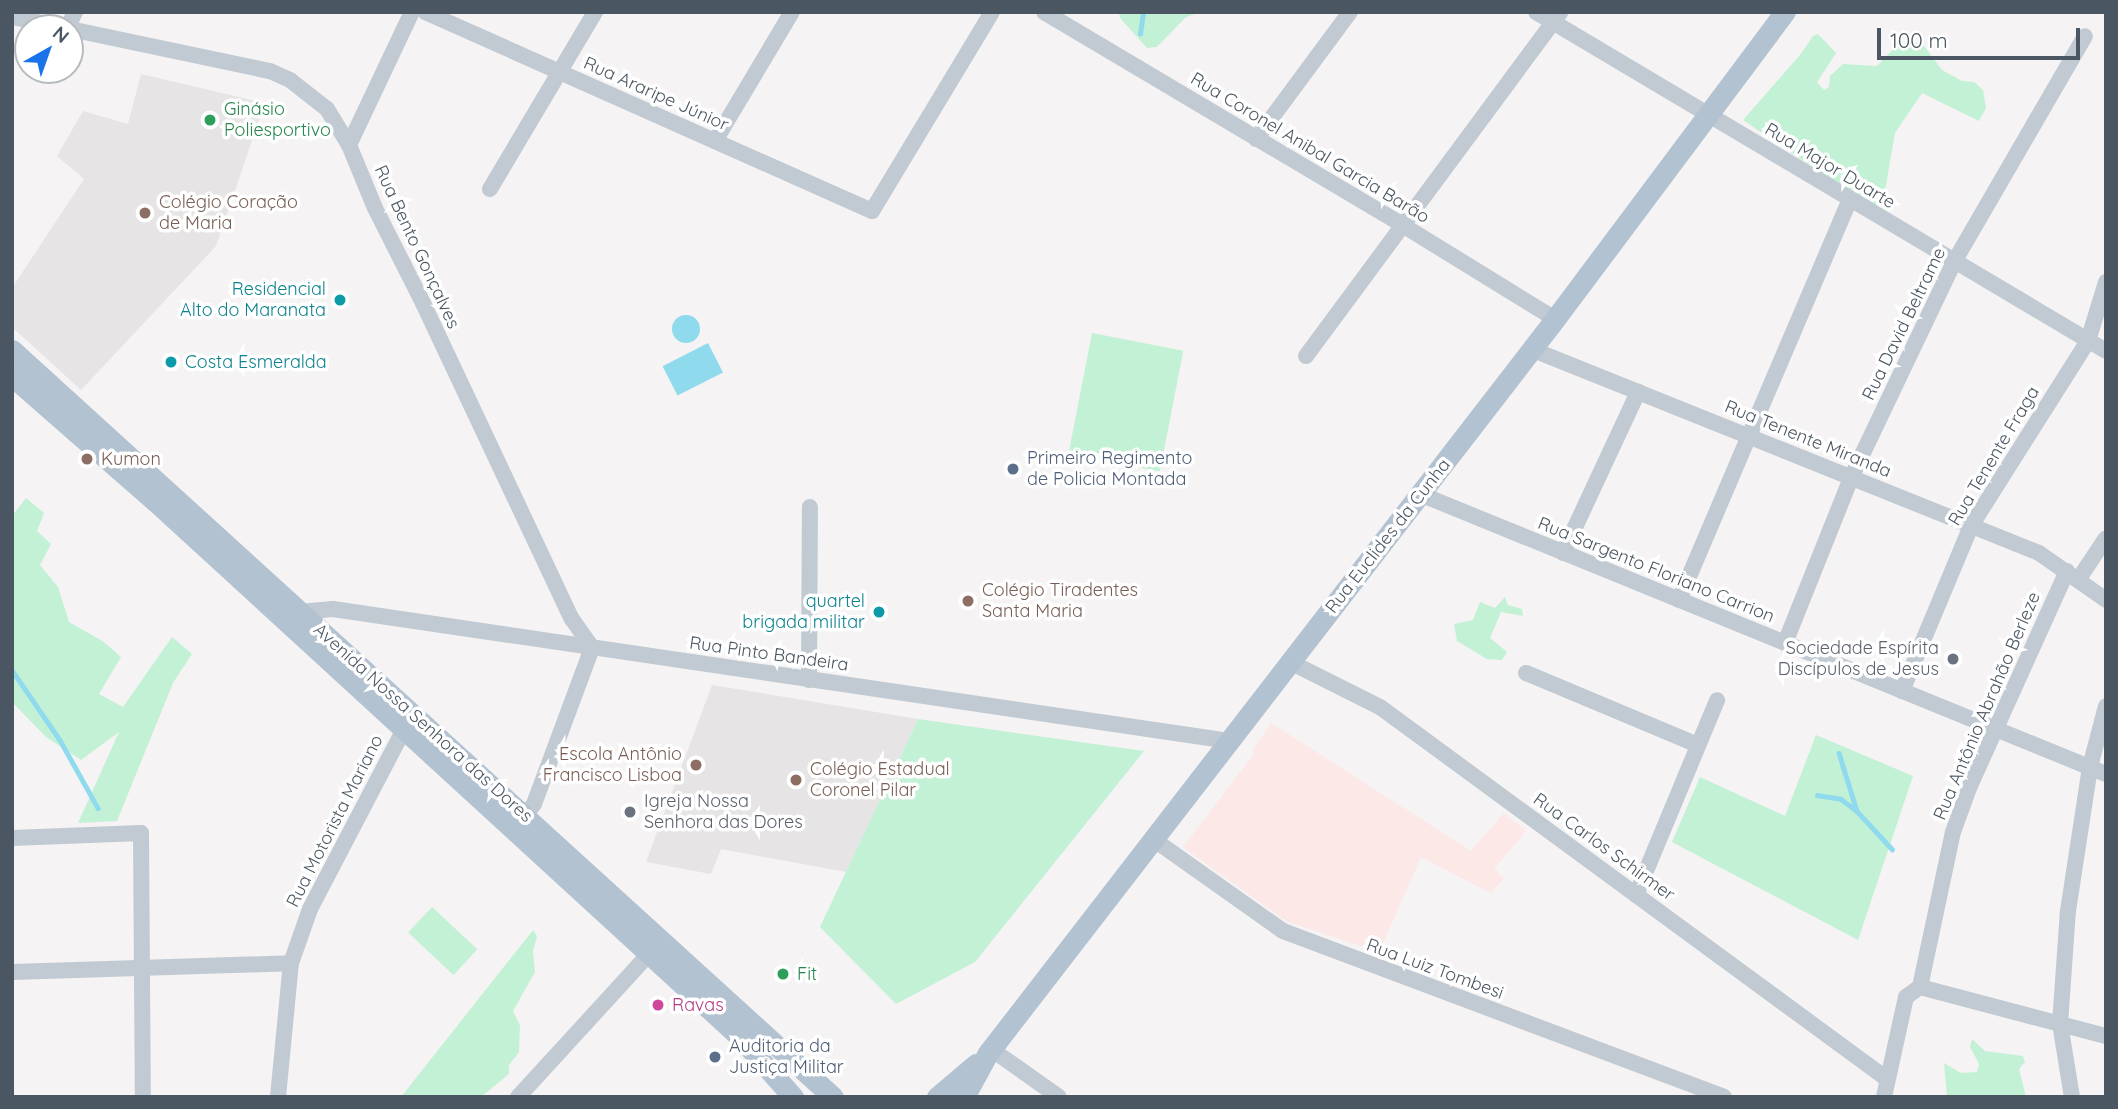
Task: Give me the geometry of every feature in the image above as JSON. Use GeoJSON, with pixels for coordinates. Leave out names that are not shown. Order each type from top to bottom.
{"type":"FeatureCollection","features":[{"type":"Feature","properties":{"kind":"main road","name":"Rua Euclides da Cunha"},"geometry":{"type":"LineString","coordinates":[[964,1097],[989,1053],[1555,319],[1785,12]]}},
{"type":"Feature","properties":{"kind":"main road","name":"Avenida Nossa Senhora das Dores"},"geometry":{"type":"LineString","coordinates":[[12,350],[297,619],[519,822],[836,1096]]}},
{"type":"Feature","properties":{"kind":"main road","name":"Avenida Nossa Senhora das Dores"},"geometry":{"type":"LineString","coordinates":[[12,376],[297,619],[404,729],[519,822],[649,954],[760,1055],[793,1097]]}},
{"type":"Feature","properties":{"kind":"main road","name":"Rua Euclides da Cunha"},"geometry":{"type":"LineString","coordinates":[[935,1096],[989,1053]]}},
{"type":"Feature","properties":{"kind":"street"},"geometry":{"type":"LineString","coordinates":[[349,145],[412,12]]}},
{"type":"Feature","properties":{"kind":"street","name":"Rua Araripe Júnior"},"geometry":{"type":"LineString","coordinates":[[425,12],[872,211],[992,12]]}},
{"type":"Feature","properties":{"kind":"street"},"geometry":{"type":"LineString","coordinates":[[490,189],[595,12]]}},
{"type":"Feature","properties":{"kind":"street"},"geometry":{"type":"LineString","coordinates":[[715,141],[792,12]]}},
{"type":"Feature","properties":{"kind":"street","name":"Rua Coronel Anibal Garcia Barão"},"geometry":{"type":"LineString","coordinates":[[1044,12],[1555,319]]}},
{"type":"Feature","properties":{"kind":"street"},"geometry":{"type":"LineString","coordinates":[[1256,139],[1350,12]]}},
{"type":"Feature","properties":{"kind":"street","name":"Rua Major Duarte"},"geometry":{"type":"LineString","coordinates":[[1536,12],[1557,17],[1707,116],[2106,351]]}},
{"type":"Feature","properties":{"kind":"street"},"geometry":{"type":"LineString","coordinates":[[1306,356],[1557,17]]}},
{"type":"Feature","properties":{"kind":"street","name":"Rua Bento Gonçalves"},"geometry":{"type":"LineString","coordinates":[[84,31],[270,71],[290,80],[327,109],[349,145],[375,208],[423,303],[572,619],[592,648]]}},
{"type":"Feature","properties":{"kind":"street","name":"Rua David Beltrame"},"geometry":{"type":"LineString","coordinates":[[1785,643],[1851,478],[1954,262],[2085,36]]}},
{"type":"Feature","properties":{"kind":"street"},"geometry":{"type":"LineString","coordinates":[[1679,600],[1850,200]]}},
{"type":"Feature","properties":{"kind":"street","name":"Rua Tenente Fraga"},"geometry":{"type":"LineString","coordinates":[[1902,691],[1971,526],[2088,341],[2106,282]]}},
{"type":"Feature","properties":{"kind":"street","name":"Rua Tenente Miranda"},"geometry":{"type":"LineString","coordinates":[[1531,349],[2039,552],[2106,600]]}},
{"type":"Feature","properties":{"kind":"street"},"geometry":{"type":"LineString","coordinates":[[1563,553],[1638,392]]}},
{"type":"Feature","properties":{"kind":"street","name":"Rua Sargento Floriano Carrion"},"geometry":{"type":"LineString","coordinates":[[1420,494],[2106,774]]}},
{"type":"Feature","properties":{"kind":"street"},"geometry":{"type":"LineString","coordinates":[[809,680],[810,507]]}},
{"type":"Feature","properties":{"kind":"street","name":"Rua Antônio Abrahão Berleze"},"geometry":{"type":"LineString","coordinates":[[1884,1097],[1906,997],[1920,987],[1953,832],[1996,729],[2073,576],[2106,538]]}},
{"type":"Feature","properties":{"kind":"street","name":"Rua Pinto Bandeira"},"geometry":{"type":"LineString","coordinates":[[297,619],[333,609],[1229,741]]}},
{"type":"Feature","properties":{"kind":"street"},"geometry":{"type":"LineString","coordinates":[[519,822],[534,804],[592,648]]}},
{"type":"Feature","properties":{"kind":"street","name":"Rua Carlos Schirmer"},"geometry":{"type":"LineString","coordinates":[[1290,662],[1380,707],[1887,1079]]}},
{"type":"Feature","properties":{"kind":"street"},"geometry":{"type":"LineString","coordinates":[[1526,673],[1698,745]]}},
{"type":"Feature","properties":{"kind":"street"},"geometry":{"type":"LineString","coordinates":[[1636,894],[1717,700]]}},
{"type":"Feature","properties":{"kind":"street"},"geometry":{"type":"LineString","coordinates":[[2072,1097],[2060,1024],[2068,911],[2090,767],[2106,706]]}},
{"type":"Feature","properties":{"kind":"street","name":"Rua Motorista Mariano"},"geometry":{"type":"LineString","coordinates":[[278,1097],[291,963],[310,909],[404,729]]}},
{"type":"Feature","properties":{"kind":"street"},"geometry":{"type":"LineString","coordinates":[[12,838],[141,833],[143,1097]]}},
{"type":"Feature","properties":{"kind":"street","name":"Rua Luiz Tombesi"},"geometry":{"type":"LineString","coordinates":[[1153,839],[1283,931],[1716,1095]]}},
{"type":"Feature","properties":{"kind":"street"},"geometry":{"type":"LineString","coordinates":[[518,1097],[649,954]]}},
{"type":"Feature","properties":{"kind":"street"},"geometry":{"type":"LineString","coordinates":[[12,972],[291,963]]}},
{"type":"Feature","properties":{"kind":"street"},"geometry":{"type":"LineString","coordinates":[[1920,987],[2106,1037]]}},
{"type":"Feature","properties":{"kind":"street"},"geometry":{"type":"LineString","coordinates":[[989,1053],[1059,1097]]}},
{"type":"Feature","properties":{"kind":"shaded area","name":"Colégio Coração de Maria"},"geometry":{"type":"Polygon","coordinates":[[[141,74],[265,103],[216,246],[81,390],[12,327],[12,288],[84,179],[57,156],[83,111],[128,124],[141,74]]]}},
{"type":"Feature","properties":{"kind":"shaded area","name":"Colégio Estadual Coronel Pilar"},"geometry":{"type":"Polygon","coordinates":[[[712,685],[918,719],[846,872],[721,849],[711,874],[646,862],[712,685]]]}},
{"type":"Feature","properties":{"kind":"shaded area"},"geometry":{"type":"Polygon","coordinates":[[[1271,723],[1471,851],[1504,813],[1526,831],[1494,869],[1504,878],[1491,893],[1421,857],[1379,952],[1286,921],[1183,847],[1254,754],[1252,751],[1271,723]]]}},
{"type":"Feature","properties":{"kind":"green space"},"geometry":{"type":"Polygon","coordinates":[[[1119,12],[1201,12],[1186,17],[1157,47],[1147,48],[1120,18],[1119,12]]]}},
{"type":"Feature","properties":{"kind":"green space"},"geometry":{"type":"Polygon","coordinates":[[[1818,34],[1836,53],[1817,82],[1824,90],[1829,87],[1830,76],[1843,64],[1877,66],[1896,46],[1913,41],[1924,46],[1942,70],[1962,81],[1974,82],[1983,90],[1986,108],[1979,121],[1922,93],[1895,133],[1883,202],[1874,209],[1743,120],[1800,55],[1813,36],[1818,34]]]}},
{"type":"Feature","properties":{"kind":"green space"},"geometry":{"type":"Polygon","coordinates":[[[1092,333],[1183,351],[1160,471],[1069,454],[1092,333]]]}},
{"type":"Feature","properties":{"kind":"green space"},"geometry":{"type":"Polygon","coordinates":[[[26,498],[44,513],[37,531],[51,544],[40,565],[58,587],[69,622],[104,642],[121,657],[99,694],[123,707],[172,637],[192,654],[173,683],[117,821],[78,823],[119,732],[81,760],[46,737],[12,702],[12,516],[26,498]]]}},
{"type":"Feature","properties":{"kind":"green space"},"geometry":{"type":"Polygon","coordinates":[[[1505,597],[1508,605],[1522,609],[1523,616],[1501,612],[1490,638],[1507,652],[1502,660],[1487,659],[1457,641],[1454,624],[1473,620],[1480,602],[1495,608],[1505,597]]]}},
{"type":"Feature","properties":{"kind":"green space"},"geometry":{"type":"Polygon","coordinates":[[[918,719],[1144,751],[975,962],[896,1004],[820,927],[918,719]]]}},
{"type":"Feature","properties":{"kind":"green space"},"geometry":{"type":"Polygon","coordinates":[[[1816,735],[1913,776],[1858,940],[1672,842],[1700,777],[1785,816],[1816,735]]]}},
{"type":"Feature","properties":{"kind":"green space"},"geometry":{"type":"Polygon","coordinates":[[[432,907],[477,949],[453,975],[408,933],[432,907]]]}},
{"type":"Feature","properties":{"kind":"green space"},"geometry":{"type":"Polygon","coordinates":[[[533,930],[537,936],[533,951],[535,972],[513,1011],[520,1025],[519,1052],[509,1065],[509,1074],[481,1097],[401,1097],[533,930]]]}},
{"type":"Feature","properties":{"kind":"green space"},"geometry":{"type":"Polygon","coordinates":[[[1972,1039],[1985,1051],[2023,1056],[2025,1062],[2019,1069],[2026,1097],[1947,1097],[1944,1063],[1961,1073],[1977,1072],[1979,1064],[1970,1047],[1972,1039]]]}},
{"type":"Feature","properties":{"kind":"water"},"geometry":{"type":"Polygon","coordinates":[[[686,315],[696,319],[700,329],[696,339],[686,343],[676,339],[672,329],[676,319],[686,315]]]}},
{"type":"Feature","properties":{"kind":"water"},"geometry":{"type":"Polygon","coordinates":[[[708,343],[723,372],[678,396],[663,366],[708,343]]]}},
{"type":"Feature","properties":{"kind":"waterway"},"geometry":{"type":"LineString","coordinates":[[1140,34],[1143,12]]}},
{"type":"Feature","properties":{"kind":"waterway"},"geometry":{"type":"LineString","coordinates":[[12,670],[60,740],[98,808]]}},
{"type":"Feature","properties":{"kind":"waterway"},"geometry":{"type":"LineString","coordinates":[[1839,753],[1857,811],[1892,849]]}},
{"type":"Feature","properties":{"kind":"waterway"},"geometry":{"type":"LineString","coordinates":[[1817,795],[1841,799],[1857,811]]}},
{"type":"Feature","properties":{"kind":"place","name":"Ginásio Poliesportivo"},"geometry":{"type":"Point","coordinates":[210,120]}},
{"type":"Feature","properties":{"kind":"place","name":"Colégio Coração de Maria"},"geometry":{"type":"Point","coordinates":[145,213]}},
{"type":"Feature","properties":{"kind":"place","name":"Residencial Alto do Maranata"},"geometry":{"type":"Point","coordinates":[340,300]}},
{"type":"Feature","properties":{"kind":"place","name":"Costa Esmeralda"},"geometry":{"type":"Point","coordinates":[171,362]}},
{"type":"Feature","properties":{"kind":"place","name":"Kumon"},"geometry":{"type":"Point","coordinates":[87,459]}},
{"type":"Feature","properties":{"kind":"place","name":"Primeiro Regimento de Policia Montada"},"geometry":{"type":"Point","coordinates":[1013,469]}},
{"type":"Feature","properties":{"kind":"place","name":"Colégio Tiradentes Santa Maria"},"geometry":{"type":"Point","coordinates":[968,601]}},
{"type":"Feature","properties":{"kind":"place","name":"quartel brigada militar"},"geometry":{"type":"Point","coordinates":[879,612]}},
{"type":"Feature","properties":{"kind":"place","name":"Sociedade Espírita Discípulos de Jesus"},"geometry":{"type":"Point","coordinates":[1953,659]}},
{"type":"Feature","properties":{"kind":"place","name":"Escola Antônio Francisco Lisboa"},"geometry":{"type":"Point","coordinates":[696,765]}},
{"type":"Feature","properties":{"kind":"place","name":"Colégio Estadual Coronel Pilar"},"geometry":{"type":"Point","coordinates":[796,780]}},
{"type":"Feature","properties":{"kind":"place","name":"Igreja Nossa Senhora das Dores"},"geometry":{"type":"Point","coordinates":[630,812]}},
{"type":"Feature","properties":{"kind":"place","name":"Fit"},"geometry":{"type":"Point","coordinates":[783,974]}},
{"type":"Feature","properties":{"kind":"place","name":"Ravas"},"geometry":{"type":"Point","coordinates":[658,1005]}},
{"type":"Feature","properties":{"kind":"place","name":"Auditoria da Justiça Militar"},"geometry":{"type":"Point","coordinates":[715,1057]}}]}
